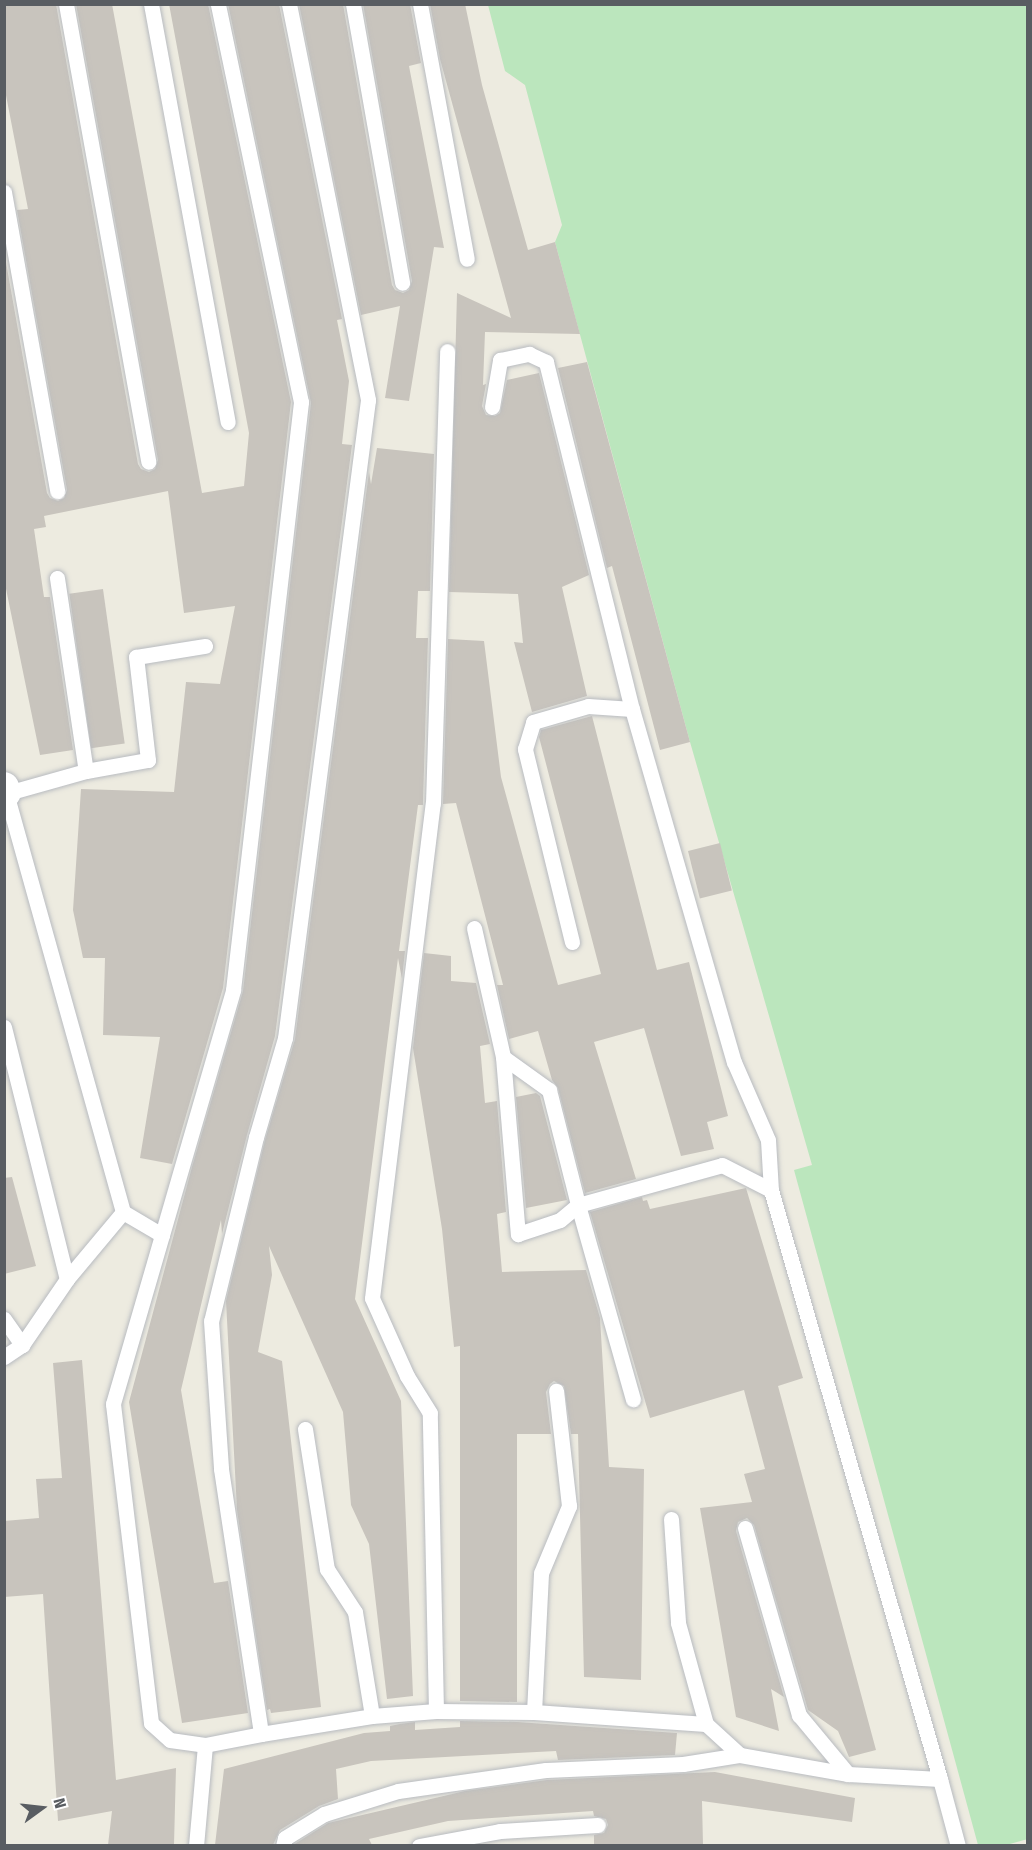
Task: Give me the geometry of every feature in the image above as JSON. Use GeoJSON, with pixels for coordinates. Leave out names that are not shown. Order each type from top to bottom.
{"type":"FeatureCollection","features":[{"type":"Feature","properties":{"kind":"lane"},"geometry":{"type":"LineString","coordinates":[[66,4],[148,462]]}},
{"type":"Feature","properties":{"kind":"lane"},"geometry":{"type":"LineString","coordinates":[[151,4],[228,422]]}},
{"type":"Feature","properties":{"kind":"lane"},"geometry":{"type":"LineString","coordinates":[[218,4],[301,402],[233,990],[112,1404],[150,1724],[170,1740],[204,1745],[372,1716],[436,1711],[534,1712],[706,1724]]}},
{"type":"Feature","properties":{"kind":"lane"},"geometry":{"type":"LineString","coordinates":[[261,1734],[221,1468],[211,1321],[256,1137],[285,1038],[368,400],[289,4]]}},
{"type":"Feature","properties":{"kind":"lane"},"geometry":{"type":"LineString","coordinates":[[353,4],[402,283]]}},
{"type":"Feature","properties":{"kind":"lane"},"geometry":{"type":"LineString","coordinates":[[420,4],[467,259]]}},
{"type":"Feature","properties":{"kind":"lane"},"geometry":{"type":"LineString","coordinates":[[4,192],[57,491]]}},
{"type":"Feature","properties":{"kind":"lane"},"geometry":{"type":"LineString","coordinates":[[436,1711],[430,1413],[407,1376],[372,1298],[433,803],[447,351]]}},
{"type":"Feature","properties":{"kind":"lane"},"geometry":{"type":"LineString","coordinates":[[492,407],[500,360],[529,354],[546,362],[632,709],[734,1062],[768,1140],[771,1190],[958,1845]]}},
{"type":"Feature","properties":{"kind":"lane"},"geometry":{"type":"LineString","coordinates":[[57,578],[86,771]]}},
{"type":"Feature","properties":{"kind":"lane"},"geometry":{"type":"LineString","coordinates":[[162,1235],[123,1212],[5,791],[86,771],[148,760],[136,657],[205,646]]}},
{"type":"Feature","properties":{"kind":"lane"},"geometry":{"type":"LineString","coordinates":[[572,942],[525,749],[532,722],[588,706],[632,709]]}},
{"type":"Feature","properties":{"kind":"lane"},"geometry":{"type":"LineString","coordinates":[[474,928],[503,1057],[518,1234],[560,1220],[578,1205],[722,1165],[771,1190]]}},
{"type":"Feature","properties":{"kind":"lane"},"geometry":{"type":"LineString","coordinates":[[4,1027],[67,1279]]}},
{"type":"Feature","properties":{"kind":"lane"},"geometry":{"type":"LineString","coordinates":[[503,1057],[549,1090],[578,1205],[633,1400]]}},
{"type":"Feature","properties":{"kind":"lane"},"geometry":{"type":"LineString","coordinates":[[4,1357],[22,1345],[67,1279],[123,1212]]}},
{"type":"Feature","properties":{"kind":"lane"},"geometry":{"type":"LineString","coordinates":[[4,1319],[22,1345]]}},
{"type":"Feature","properties":{"kind":"lane"},"geometry":{"type":"LineString","coordinates":[[534,1712],[541,1573],[569,1506],[556,1391]]}},
{"type":"Feature","properties":{"kind":"lane"},"geometry":{"type":"LineString","coordinates":[[305,1429],[327,1569],[355,1612],[372,1716]]}},
{"type":"Feature","properties":{"kind":"lane"},"geometry":{"type":"LineString","coordinates":[[671,1520],[678,1623],[706,1724],[740,1755]]}},
{"type":"Feature","properties":{"kind":"lane"},"geometry":{"type":"LineString","coordinates":[[745,1528],[799,1715],[848,1774]]}},
{"type":"Feature","properties":{"kind":"lane"},"geometry":{"type":"LineString","coordinates":[[196,1845],[204,1745]]}},
{"type":"Feature","properties":{"kind":"lane"},"geometry":{"type":"LineString","coordinates":[[283,1845],[285,1838],[324,1814],[398,1791],[546,1770],[683,1764],[740,1755],[848,1774],[940,1779]]}},
{"type":"Feature","properties":{"kind":"lane"},"geometry":{"type":"LineString","coordinates":[[419,1845],[500,1831],[598,1825]]}},
{"type":"Feature","properties":{"kind":"green space"},"geometry":{"type":"Polygon","coordinates":[[[488,5],[1027,5],[1028,1839],[1006,1845],[978,1845],[794,1170],[812,1165],[690,742],[555,242],[562,225],[525,85],[505,71],[488,5]]]}},
{"type":"Feature","properties":{"kind":"building"},"geometry":{"type":"Polygon","coordinates":[[[4,4],[56,4],[138,464],[141,469],[149,472],[155,469],[158,460],[76,4],[112,4],[202,493],[244,486],[249,433],[169,4],[208,4],[291,402],[223,988],[172,1164],[140,1158],[160,1037],[103,1035],[105,958],[83,958],[73,910],[81,789],[174,792],[186,682],[220,684],[235,606],[184,613],[168,491],[44,516],[46,527],[34,529],[44,597],[50,597],[73,750],[40,755],[4,579],[4,251],[47,493],[50,498],[58,501],[64,498],[67,490],[17,210],[28,209],[4,85],[4,4]]]}},
{"type":"Feature","properties":{"kind":"building"},"geometry":{"type":"Polygon","coordinates":[[[228,4],[279,4],[342,319],[337,320],[349,381],[342,444],[352,445],[275,1036],[222,1234],[221,1220],[181,1390],[214,1583],[228,1581],[248,1713],[182,1723],[129,1402],[192,1167],[243,991],[311,403],[228,4]]]}},
{"type":"Feature","properties":{"kind":"building"},"geometry":{"type":"Polygon","coordinates":[[[299,4],[343,4],[392,285],[395,290],[403,293],[409,290],[412,281],[363,4],[410,4],[421,63],[409,66],[444,248],[434,247],[409,401],[385,398],[400,306],[361,315],[299,4]]]}},
{"type":"Feature","properties":{"kind":"building"},"geometry":{"type":"Polygon","coordinates":[[[430,4],[465,4],[482,85],[528,250],[555,242],[580,334],[485,332],[483,385],[486,384],[482,406],[486,415],[495,416],[500,413],[507,380],[539,373],[589,575],[562,587],[587,696],[532,712],[514,642],[523,643],[518,594],[449,592],[457,293],[511,318],[440,59],[430,4]]]}},
{"type":"Feature","properties":{"kind":"building"},"geometry":{"type":"Polygon","coordinates":[[[587,362],[690,742],[660,750],[612,566],[607,568],[558,368],[587,362]]]}},
{"type":"Feature","properties":{"kind":"building"},"geometry":{"type":"Polygon","coordinates":[[[377,448],[434,454],[430,591],[418,591],[416,638],[428,638],[423,805],[418,805],[399,951],[405,951],[402,979],[398,958],[355,1299],[401,1401],[413,1696],[387,1699],[369,1544],[351,1505],[343,1412],[269,1246],[272,1275],[258,1352],[282,1361],[321,1707],[271,1713],[270,1709],[267,1710],[237,1510],[226,1301],[265,1140],[295,1039],[369,472],[371,484],[377,448]]]}},
{"type":"Feature","properties":{"kind":"building"},"geometry":{"type":"Polygon","coordinates":[[[103,589],[125,743],[91,748],[69,594],[103,589]]]}},
{"type":"Feature","properties":{"kind":"building"},"geometry":{"type":"Polygon","coordinates":[[[448,639],[484,641],[501,777],[558,985],[601,974],[539,737],[541,730],[592,716],[657,970],[689,962],[728,1116],[707,1122],[714,1149],[681,1156],[644,1028],[594,1042],[636,1179],[585,1193],[558,1088],[552,1080],[538,1031],[509,1039],[497,985],[503,985],[456,803],[443,804],[448,639]]]}},
{"type":"Feature","properties":{"kind":"building"},"geometry":{"type":"Polygon","coordinates":[[[720,843],[732,891],[700,899],[688,851],[720,843]]]}},
{"type":"Feature","properties":{"kind":"building"},"geometry":{"type":"Polygon","coordinates":[[[424,953],[451,956],[451,981],[476,983],[490,1044],[480,1046],[485,1103],[497,1101],[506,1212],[497,1214],[502,1272],[586,1270],[600,1318],[609,1467],[644,1469],[641,1680],[584,1677],[578,1434],[571,1434],[564,1386],[554,1381],[546,1392],[551,1434],[517,1434],[517,1702],[460,1701],[460,1346],[454,1347],[442,1229],[413,1048],[424,953]]]}},
{"type":"Feature","properties":{"kind":"building"},"geometry":{"type":"Polygon","coordinates":[[[536,1093],[540,1096],[567,1200],[526,1208],[516,1097],[536,1093]]]}},
{"type":"Feature","properties":{"kind":"building"},"geometry":{"type":"Polygon","coordinates":[[[12,1177],[36,1266],[4,1274],[4,1178],[12,1177]]]}},
{"type":"Feature","properties":{"kind":"building"},"geometry":{"type":"Polygon","coordinates":[[[746,1188],[803,1378],[778,1386],[876,1750],[849,1757],[838,1731],[808,1710],[754,1525],[747,1518],[738,1522],[736,1531],[784,1697],[771,1689],[779,1731],[736,1717],[700,1508],[752,1502],[744,1474],[765,1469],[744,1390],[650,1418],[590,1212],[642,1197],[643,1201],[647,1200],[650,1209],[746,1188]]]}},
{"type":"Feature","properties":{"kind":"building"},"geometry":{"type":"Polygon","coordinates":[[[82,1360],[116,1780],[176,1768],[174,1845],[108,1845],[112,1811],[58,1821],[43,1594],[4,1597],[4,1521],[39,1518],[36,1479],[62,1478],[53,1363],[82,1360]]]}},
{"type":"Feature","properties":{"kind":"building"},"geometry":{"type":"Polygon","coordinates":[[[460,1721],[517,1722],[677,1733],[675,1755],[558,1760],[556,1751],[371,1761],[336,1769],[338,1799],[319,1806],[280,1830],[273,1845],[215,1845],[224,1769],[364,1733],[390,1731],[390,1726],[415,1722],[415,1730],[460,1727],[460,1721]]]}},
{"type":"Feature","properties":{"kind":"building"},"geometry":{"type":"Polygon","coordinates":[[[715,1772],[855,1798],[852,1822],[702,1801],[703,1845],[594,1845],[594,1835],[604,1833],[608,1825],[606,1819],[594,1816],[593,1811],[448,1821],[369,1839],[372,1845],[293,1845],[328,1823],[465,1791],[547,1780],[715,1772]]]}}]}
